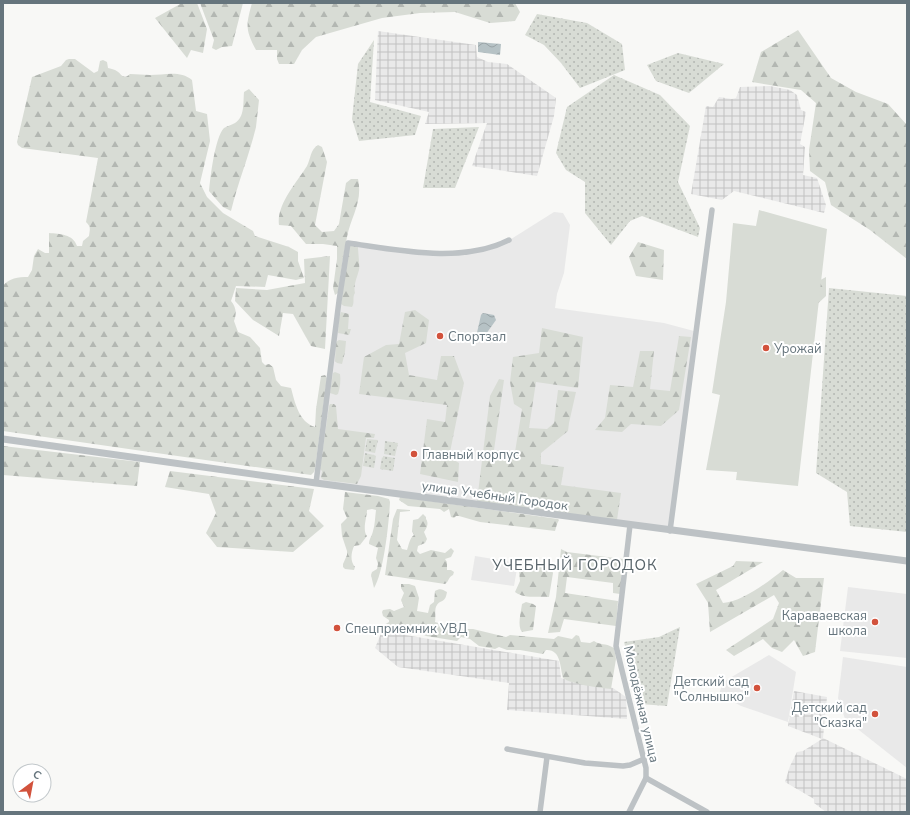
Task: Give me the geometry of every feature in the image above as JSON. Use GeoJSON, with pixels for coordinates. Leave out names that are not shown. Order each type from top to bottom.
{"type":"FeatureCollection","features":[{"type":"Feature","properties":{"kind":"street"},"geometry":{"type":"LineString","coordinates":[[670,531],[712,210]]}},
{"type":"Feature","properties":{"kind":"street"},"geometry":{"type":"LineString","coordinates":[[316,483],[339,301],[348,243],[408,251],[449,253],[476,250],[500,244],[509,240]]}},
{"type":"Feature","properties":{"kind":"street","name":"улица Учебный Городок"},"geometry":{"type":"LineString","coordinates":[[3,439],[316,483],[907,562]]}},
{"type":"Feature","properties":{"kind":"street","name":"Молодёжная улица"},"geometry":{"type":"LineString","coordinates":[[629,812],[646,778],[644,759],[616,646],[630,525]]}},
{"type":"Feature","properties":{"kind":"street"},"geometry":{"type":"LineString","coordinates":[[507,750],[547,757],[623,766],[630,765],[644,759]]}},
{"type":"Feature","properties":{"kind":"street"},"geometry":{"type":"LineString","coordinates":[[540,812],[547,757]]}},
{"type":"Feature","properties":{"kind":"street"},"geometry":{"type":"LineString","coordinates":[[646,778],[707,812]]}},
{"type":"Feature","properties":{"kind":"shaded area"},"geometry":{"type":"Polygon","coordinates":[[[378,31],[476,45],[477,57],[488,62],[507,64],[556,98],[554,116],[537,176],[472,166],[487,123],[425,124],[429,112],[375,100],[378,31]]]}},
{"type":"Feature","properties":{"kind":"shaded area"},"geometry":{"type":"Polygon","coordinates":[[[770,86],[790,90],[797,95],[801,110],[806,112],[800,144],[805,147],[803,175],[817,178],[826,205],[824,213],[734,191],[722,200],[691,194],[706,106],[713,107],[719,97],[732,99],[736,98],[740,87],[770,86]]]}},
{"type":"Feature","properties":{"kind":"shaded area"},"geometry":{"type":"Polygon","coordinates":[[[554,212],[563,213],[570,225],[564,273],[557,294],[555,308],[664,323],[694,331],[670,530],[317,483],[349,244],[453,254],[500,246],[554,212]]]}},
{"type":"Feature","properties":{"kind":"shaded area"},"geometry":{"type":"Polygon","coordinates":[[[475,556],[518,563],[514,586],[471,580],[475,556]]]}},
{"type":"Feature","properties":{"kind":"shaded area","name":"Караваевская школа"},"geometry":{"type":"Polygon","coordinates":[[[848,587],[907,594],[907,658],[840,651],[848,587]]]}},
{"type":"Feature","properties":{"kind":"shaded area"},"geometry":{"type":"Polygon","coordinates":[[[382,631],[559,661],[561,678],[574,682],[613,688],[626,697],[627,719],[507,710],[509,683],[398,667],[375,648],[382,631]]]}},
{"type":"Feature","properties":{"kind":"shaded area","name":"Детский сад \"Солнышко\""},"geometry":{"type":"Polygon","coordinates":[[[769,655],[796,672],[788,722],[741,706],[719,694],[723,682],[769,655]]]}},
{"type":"Feature","properties":{"kind":"shaded area","name":"Детский сад \"Сказка\""},"geometry":{"type":"Polygon","coordinates":[[[843,657],[907,667],[907,768],[845,719],[838,698],[843,657]]]}},
{"type":"Feature","properties":{"kind":"shaded area"},"geometry":{"type":"Polygon","coordinates":[[[794,691],[827,697],[823,738],[907,779],[907,812],[826,812],[814,803],[814,799],[785,782],[790,766],[797,752],[803,751],[822,739],[788,726],[794,691]]]}},
{"type":"Feature","properties":{"kind":"green space"},"geometry":{"type":"Polygon","coordinates":[[[182,3],[197,3],[207,29],[203,53],[191,50],[187,58],[155,18],[182,3]]]}},
{"type":"Feature","properties":{"kind":"green space"},"geometry":{"type":"Polygon","coordinates":[[[200,3],[243,3],[232,46],[222,47],[216,50],[212,48],[214,40],[200,3]]]}},
{"type":"Feature","properties":{"kind":"green space"},"geometry":{"type":"Polygon","coordinates":[[[252,3],[515,3],[520,12],[515,21],[490,23],[455,12],[420,13],[382,18],[316,37],[302,50],[294,64],[279,64],[277,59],[277,50],[256,50],[252,43],[248,32],[248,22],[252,3]]]}},
{"type":"Feature","properties":{"kind":"green space"},"geometry":{"type":"Polygon","coordinates":[[[537,14],[587,23],[622,44],[625,70],[580,88],[561,63],[544,45],[525,35],[537,14]]]}},
{"type":"Feature","properties":{"kind":"green space"},"geometry":{"type":"Polygon","coordinates":[[[798,30],[831,78],[856,92],[888,104],[907,125],[907,259],[870,230],[831,205],[825,182],[810,171],[809,150],[816,103],[801,90],[752,82],[761,52],[798,30]]]}},
{"type":"Feature","properties":{"kind":"green space"},"geometry":{"type":"Polygon","coordinates":[[[374,40],[370,102],[421,116],[415,135],[359,141],[352,119],[358,64],[374,40]]]}},
{"type":"Feature","properties":{"kind":"green space"},"geometry":{"type":"Polygon","coordinates":[[[678,53],[724,64],[689,93],[656,81],[647,65],[678,53]]]}},
{"type":"Feature","properties":{"kind":"green space"},"geometry":{"type":"Polygon","coordinates":[[[75,59],[94,73],[98,71],[100,61],[103,60],[107,62],[108,68],[117,71],[124,77],[130,74],[177,74],[192,80],[196,111],[207,114],[210,141],[200,183],[207,197],[223,213],[253,231],[255,236],[289,247],[298,252],[298,261],[304,278],[296,280],[268,275],[265,287],[236,286],[231,301],[236,310],[234,321],[238,332],[250,337],[260,348],[262,362],[265,365],[269,364],[273,367],[276,380],[281,386],[291,388],[296,406],[301,416],[310,425],[315,427],[321,376],[325,375],[327,378],[315,469],[311,475],[3,431],[3,286],[5,283],[14,278],[28,277],[32,270],[34,256],[38,249],[45,253],[49,253],[49,233],[62,234],[69,237],[77,246],[82,246],[83,241],[89,236],[90,228],[86,222],[98,158],[22,148],[17,142],[32,77],[61,66],[66,60],[75,59]]]}},
{"type":"Feature","properties":{"kind":"green space"},"geometry":{"type":"Polygon","coordinates":[[[614,75],[660,95],[690,126],[678,182],[700,228],[698,237],[642,216],[630,221],[611,245],[585,213],[585,182],[566,170],[556,153],[567,107],[614,75]]]}},
{"type":"Feature","properties":{"kind":"green space"},"geometry":{"type":"Polygon","coordinates":[[[249,89],[259,100],[256,127],[231,211],[223,207],[209,191],[212,168],[221,133],[224,128],[235,123],[240,117],[243,109],[244,92],[249,89]]]}},
{"type":"Feature","properties":{"kind":"green space"},"geometry":{"type":"Polygon","coordinates":[[[479,127],[455,188],[423,188],[433,129],[479,127]]]}},
{"type":"Feature","properties":{"kind":"green space"},"geometry":{"type":"Polygon","coordinates":[[[318,145],[322,147],[327,162],[315,225],[322,232],[334,231],[339,224],[346,183],[351,179],[358,179],[359,187],[358,202],[349,229],[338,293],[335,295],[333,288],[337,259],[337,246],[306,244],[291,226],[279,225],[279,217],[284,202],[307,166],[313,149],[318,145]]]}},
{"type":"Feature","properties":{"kind":"green space","name":"Урожай"},"geometry":{"type":"Polygon","coordinates":[[[759,210],[827,229],[798,486],[736,480],[737,472],[706,470],[720,395],[712,393],[726,302],[733,223],[756,226],[759,210]]]}},
{"type":"Feature","properties":{"kind":"green space"},"geometry":{"type":"Polygon","coordinates":[[[638,242],[664,250],[663,280],[636,276],[629,257],[638,242]]]}},
{"type":"Feature","properties":{"kind":"green space"},"geometry":{"type":"Polygon","coordinates":[[[351,245],[358,247],[359,266],[352,307],[341,304],[349,247],[351,245]]]}},
{"type":"Feature","properties":{"kind":"green space"},"geometry":{"type":"Polygon","coordinates":[[[330,256],[325,349],[311,346],[293,314],[283,313],[279,336],[253,320],[235,301],[236,288],[267,290],[305,283],[304,259],[330,256]]]}},
{"type":"Feature","properties":{"kind":"green space"},"geometry":{"type":"Polygon","coordinates":[[[826,277],[826,296],[813,308],[809,286],[826,277]]]}},
{"type":"Feature","properties":{"kind":"green space"},"geometry":{"type":"Polygon","coordinates":[[[829,288],[907,296],[907,532],[850,526],[847,492],[816,473],[829,288]]]}},
{"type":"Feature","properties":{"kind":"green space"},"geometry":{"type":"Polygon","coordinates":[[[415,310],[429,320],[426,343],[405,353],[409,375],[437,380],[441,356],[454,356],[464,383],[449,457],[459,463],[458,482],[420,474],[427,419],[445,422],[447,405],[359,394],[364,357],[386,345],[399,344],[405,312],[415,310]]]}},
{"type":"Feature","properties":{"kind":"green space"},"geometry":{"type":"Polygon","coordinates":[[[341,312],[349,314],[348,329],[351,329],[349,335],[338,333],[341,312]]]}},
{"type":"Feature","properties":{"kind":"green space"},"geometry":{"type":"Polygon","coordinates":[[[542,328],[583,337],[578,388],[536,382],[529,428],[547,429],[554,423],[558,390],[576,392],[568,431],[541,453],[541,464],[564,467],[561,485],[621,493],[617,520],[477,501],[490,396],[499,379],[504,380],[494,450],[515,452],[522,409],[514,404],[510,382],[513,357],[539,353],[542,328]]]}},
{"type":"Feature","properties":{"kind":"green space"},"geometry":{"type":"Polygon","coordinates":[[[679,336],[691,337],[679,410],[661,426],[631,424],[622,432],[595,430],[605,418],[610,385],[633,387],[640,351],[654,351],[650,389],[670,391],[679,336]]]}},
{"type":"Feature","properties":{"kind":"green space"},"geometry":{"type":"Polygon","coordinates":[[[339,340],[346,341],[342,364],[335,361],[336,342],[339,340]]]}},
{"type":"Feature","properties":{"kind":"green space"},"geometry":{"type":"Polygon","coordinates":[[[335,372],[340,374],[339,389],[338,394],[336,395],[330,393],[333,373],[335,372]]]}},
{"type":"Feature","properties":{"kind":"green space"},"geometry":{"type":"Polygon","coordinates":[[[330,404],[334,404],[336,406],[338,429],[375,434],[374,438],[366,438],[361,476],[357,484],[324,480],[321,478],[322,471],[320,469],[330,404]]]}},
{"type":"Feature","properties":{"kind":"green space"},"geometry":{"type":"Polygon","coordinates":[[[367,439],[378,440],[375,453],[365,451],[367,439]]]}},
{"type":"Feature","properties":{"kind":"green space"},"geometry":{"type":"Polygon","coordinates":[[[385,441],[398,443],[395,456],[384,454],[385,441]]]}},
{"type":"Feature","properties":{"kind":"green space"},"geometry":{"type":"Polygon","coordinates":[[[3,446],[140,462],[137,486],[3,475],[3,446]]]}},
{"type":"Feature","properties":{"kind":"green space"},"geometry":{"type":"Polygon","coordinates":[[[365,453],[376,456],[374,468],[363,466],[365,453]]]}},
{"type":"Feature","properties":{"kind":"green space"},"geometry":{"type":"Polygon","coordinates":[[[383,456],[395,458],[393,471],[380,469],[383,456]]]}},
{"type":"Feature","properties":{"kind":"green space"},"geometry":{"type":"Polygon","coordinates":[[[170,471],[314,489],[309,511],[324,526],[293,552],[217,547],[206,533],[216,513],[209,494],[165,487],[170,471]]]}},
{"type":"Feature","properties":{"kind":"green space"},"geometry":{"type":"Polygon","coordinates":[[[345,492],[378,496],[389,499],[390,502],[381,571],[374,588],[371,575],[372,572],[377,569],[378,564],[376,558],[378,548],[369,544],[369,541],[374,529],[376,510],[367,510],[365,530],[367,536],[360,545],[354,546],[352,551],[352,560],[355,567],[354,570],[345,569],[343,564],[347,551],[342,536],[341,524],[347,518],[343,509],[345,492]]]}},
{"type":"Feature","properties":{"kind":"green space"},"geometry":{"type":"Polygon","coordinates":[[[400,497],[559,520],[555,531],[480,522],[459,516],[454,518],[451,517],[449,509],[444,512],[440,509],[408,506],[399,500],[400,497]]]}},
{"type":"Feature","properties":{"kind":"green space"},"geometry":{"type":"Polygon","coordinates":[[[397,509],[410,510],[400,512],[397,540],[402,549],[407,550],[410,540],[414,535],[412,531],[413,520],[418,519],[423,514],[426,517],[427,522],[427,527],[424,532],[427,539],[425,543],[418,546],[417,551],[420,554],[431,550],[445,553],[451,548],[454,551],[451,557],[445,559],[447,562],[447,570],[454,572],[445,584],[385,575],[393,519],[397,509]]]}},
{"type":"Feature","properties":{"kind":"green space"},"geometry":{"type":"Polygon","coordinates":[[[561,549],[567,552],[623,559],[620,594],[613,593],[613,583],[567,577],[565,593],[618,601],[616,626],[564,619],[560,632],[548,633],[556,597],[561,549]]]}},
{"type":"Feature","properties":{"kind":"green space"},"geometry":{"type":"Polygon","coordinates":[[[518,561],[550,566],[553,573],[549,597],[523,596],[515,592],[520,581],[518,561]]]}},
{"type":"Feature","properties":{"kind":"green space"},"geometry":{"type":"Polygon","coordinates":[[[736,561],[763,562],[716,590],[723,603],[730,602],[746,595],[783,570],[796,578],[824,578],[815,652],[803,656],[794,640],[782,652],[772,648],[763,639],[734,656],[726,650],[773,619],[779,603],[774,595],[710,632],[708,603],[696,584],[733,566],[736,561]]]}},
{"type":"Feature","properties":{"kind":"green space"},"geometry":{"type":"Polygon","coordinates":[[[401,584],[415,586],[419,598],[417,611],[428,613],[430,605],[434,602],[435,591],[441,589],[447,592],[444,600],[436,606],[435,622],[461,625],[467,629],[473,629],[506,637],[510,635],[554,639],[558,636],[572,639],[576,635],[579,636],[581,642],[590,643],[594,641],[611,646],[614,648],[616,659],[611,689],[579,684],[563,678],[559,660],[555,652],[551,650],[546,650],[543,654],[520,650],[507,650],[499,647],[495,649],[479,646],[470,639],[461,637],[457,641],[426,636],[411,628],[397,629],[394,633],[386,631],[384,625],[389,622],[389,620],[383,616],[383,610],[390,609],[394,611],[404,607],[401,600],[404,593],[401,588],[401,584]]]}},
{"type":"Feature","properties":{"kind":"green space"},"geometry":{"type":"Polygon","coordinates":[[[526,602],[536,606],[533,630],[522,632],[520,626],[520,615],[522,604],[526,602]]]}},
{"type":"Feature","properties":{"kind":"green space"},"geometry":{"type":"Polygon","coordinates":[[[680,627],[667,706],[640,704],[624,642],[659,637],[680,627]]]}},
{"type":"Feature","properties":{"kind":"water"},"geometry":{"type":"Polygon","coordinates":[[[478,42],[501,44],[500,55],[478,52],[478,42]]]}},
{"type":"Feature","properties":{"kind":"water"},"geometry":{"type":"Polygon","coordinates":[[[483,313],[494,315],[496,320],[481,341],[477,340],[476,337],[481,315],[483,313]]]}},
{"type":"Feature","properties":{"kind":"place","name":"Спортзал"},"geometry":{"type":"Point","coordinates":[440,336]}},
{"type":"Feature","properties":{"kind":"place","name":"Урожай"},"geometry":{"type":"Point","coordinates":[766,348]}},
{"type":"Feature","properties":{"kind":"place","name":"Главный корпус"},"geometry":{"type":"Point","coordinates":[414,454]}},
{"type":"Feature","properties":{"kind":"place","name":"Караваевская школа"},"geometry":{"type":"Point","coordinates":[875,622]}},
{"type":"Feature","properties":{"kind":"place","name":"Спецприемник УВД"},"geometry":{"type":"Point","coordinates":[337,628]}},
{"type":"Feature","properties":{"kind":"place","name":"Детский сад \"Солнышко\""},"geometry":{"type":"Point","coordinates":[757,688]}},
{"type":"Feature","properties":{"kind":"place","name":"Детский сад \"Сказка\""},"geometry":{"type":"Point","coordinates":[875,714]}},
{"type":"Feature","properties":{"kind":"district","name":"УЧЕБНЫЙ ГОРОДОК"},"geometry":{"type":"Point","coordinates":[575,565]}}]}
